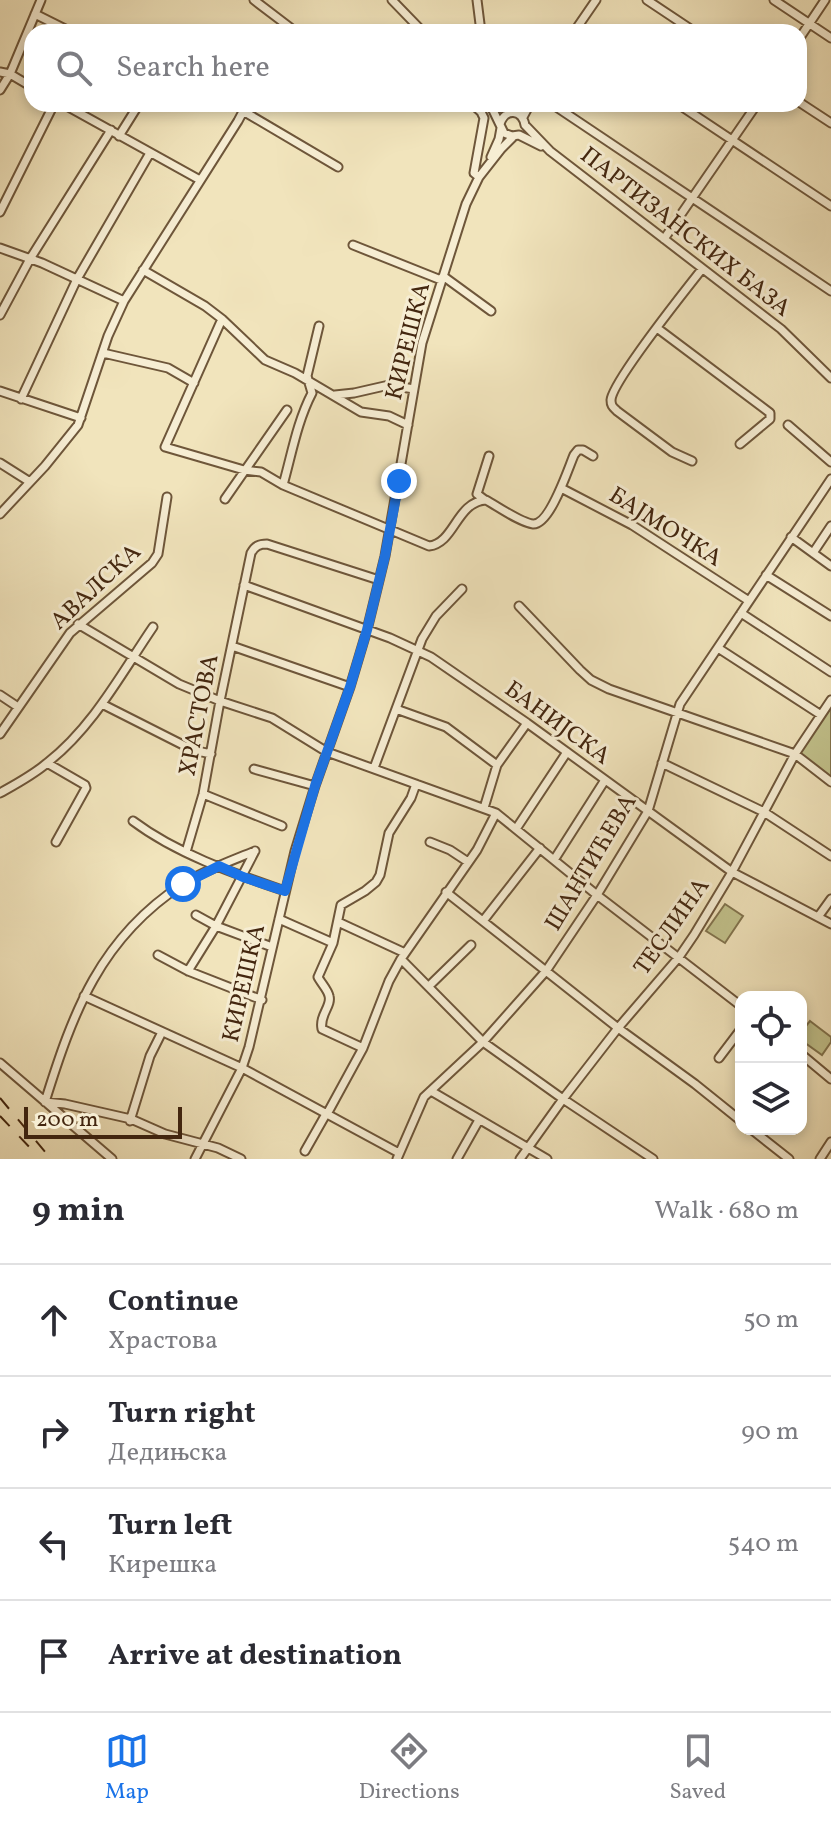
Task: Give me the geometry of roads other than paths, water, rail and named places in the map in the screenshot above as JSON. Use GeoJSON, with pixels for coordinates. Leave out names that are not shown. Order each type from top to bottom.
{"type":"FeatureCollection","features":[{"type":"Feature","properties":{"kind":"street"},"geometry":{"type":"LineString","coordinates":[[31,24],[41,0]]}},
{"type":"Feature","properties":{"kind":"street"},"geometry":{"type":"LineString","coordinates":[[254,0],[286,24]]}},
{"type":"Feature","properties":{"kind":"street"},"geometry":{"type":"LineString","coordinates":[[392,0],[415,24]]}},
{"type":"Feature","properties":{"kind":"street"},"geometry":{"type":"LineString","coordinates":[[477,0],[480,24]]}},
{"type":"Feature","properties":{"kind":"street"},"geometry":{"type":"LineString","coordinates":[[580,24],[596,0]]}},
{"type":"Feature","properties":{"kind":"street"},"geometry":{"type":"LineString","coordinates":[[647,0],[683,24]]}},
{"type":"Feature","properties":{"kind":"street"},"geometry":{"type":"LineString","coordinates":[[774,0],[831,38]]}},
{"type":"Feature","properties":{"kind":"street"},"geometry":{"type":"LineString","coordinates":[[807,26],[825,0]]}},
{"type":"Feature","properties":{"kind":"street"},"geometry":{"type":"LineString","coordinates":[[35,14],[55,24]]}},
{"type":"Feature","properties":{"kind":"street"},"geometry":{"type":"LineString","coordinates":[[0,90],[24,40]]}},
{"type":"Feature","properties":{"kind":"street"},"geometry":{"type":"LineString","coordinates":[[0,72],[24,82]]}},
{"type":"Feature","properties":{"kind":"street"},"geometry":{"type":"LineString","coordinates":[[807,107],[831,123]]}},
{"type":"Feature","properties":{"kind":"street"},"geometry":{"type":"LineString","coordinates":[[0,212],[50,112]]}},
{"type":"Feature","properties":{"kind":"street"},"geometry":{"type":"LineString","coordinates":[[78,112],[200,180]]}},
{"type":"Feature","properties":{"kind":"street"},"geometry":{"type":"LineString","coordinates":[[119,136],[134,112]]}},
{"type":"Feature","properties":{"kind":"street"},"geometry":{"type":"LineString","coordinates":[[0,514],[71,436],[81,418],[116,316],[242,112]]}},
{"type":"Feature","properties":{"kind":"street"},"geometry":{"type":"LineString","coordinates":[[251,112],[338,167]]}},
{"type":"Feature","properties":{"kind":"street"},"geometry":{"type":"LineString","coordinates":[[479,112],[484,118],[474,173],[479,177]]}},
{"type":"Feature","properties":{"kind":"street"},"geometry":{"type":"LineString","coordinates":[[494,112],[506,135],[516,136],[522,132],[520,112]]}},
{"type":"Feature","properties":{"kind":"street","name":"ПАРТИЗАНСКИХ БАЗА"},"geometry":{"type":"LineString","coordinates":[[512,112],[519,116],[550,151],[781,329],[828,374]]}},
{"type":"Feature","properties":{"kind":"street"},"geometry":{"type":"LineString","coordinates":[[500,126],[503,116],[519,116],[523,112]]}},
{"type":"Feature","properties":{"kind":"street"},"geometry":{"type":"LineString","coordinates":[[564,112],[831,291]]}},
{"type":"Feature","properties":{"kind":"street"},"geometry":{"type":"LineString","coordinates":[[690,112],[831,206]]}},
{"type":"Feature","properties":{"kind":"street"},"geometry":{"type":"LineString","coordinates":[[664,239],[752,112]]}},
{"type":"Feature","properties":{"kind":"street","name":"КИРЕШКА"},"geometry":{"type":"LineString","coordinates":[[487,166],[499,139],[500,126]]}},
{"type":"Feature","properties":{"kind":"street"},"geometry":{"type":"LineString","coordinates":[[0,315],[30,259],[111,130]]}},
{"type":"Feature","properties":{"kind":"street","name":"КИРЕШКА"},"geometry":{"type":"LineString","coordinates":[[195,1159],[242,1068],[262,1000],[285,891],[315,786],[367,630],[390,530],[422,343],[442,278],[466,204],[479,177],[501,149],[516,136]]}},
{"type":"Feature","properties":{"kind":"street","name":"ПАРТИЗАНСКИХ БАЗА"},"geometry":{"type":"LineString","coordinates":[[516,136],[550,151]]}},
{"type":"Feature","properties":{"kind":"street"},"geometry":{"type":"LineString","coordinates":[[21,399],[77,279],[150,153]]}},
{"type":"Feature","properties":{"kind":"street"},"geometry":{"type":"LineString","coordinates":[[353,245],[442,278],[491,311]]}},
{"type":"Feature","properties":{"kind":"street"},"geometry":{"type":"LineString","coordinates":[[0,248],[124,301]]}},
{"type":"Feature","properties":{"kind":"street"},"geometry":{"type":"LineString","coordinates":[[692,461],[672,452],[617,411],[611,399],[657,328],[702,269]]}},
{"type":"Feature","properties":{"kind":"street"},"geometry":{"type":"LineString","coordinates":[[143,270],[205,306],[265,360],[307,380],[361,412],[389,416],[408,425]]}},
{"type":"Feature","properties":{"kind":"street"},"geometry":{"type":"LineString","coordinates":[[222,319],[165,447],[261,472],[283,485],[429,546],[441,541],[476,498],[489,456]]}},
{"type":"Feature","properties":{"kind":"street"},"geometry":{"type":"LineString","coordinates":[[283,485],[295,437],[312,393],[307,376],[319,326]]}},
{"type":"Feature","properties":{"kind":"street"},"geometry":{"type":"LineString","coordinates":[[657,328],[770,413],[770,419],[740,444]]}},
{"type":"Feature","properties":{"kind":"street"},"geometry":{"type":"LineString","coordinates":[[103,353],[168,368],[194,383]]}},
{"type":"Feature","properties":{"kind":"street"},"geometry":{"type":"LineString","coordinates":[[828,374],[831,363]]}},
{"type":"Feature","properties":{"kind":"street"},"geometry":{"type":"LineString","coordinates":[[333,395],[389,385],[414,389]]}},
{"type":"Feature","properties":{"kind":"street"},"geometry":{"type":"LineString","coordinates":[[0,391],[81,418]]}},
{"type":"Feature","properties":{"kind":"street"},"geometry":{"type":"LineString","coordinates":[[225,499],[287,410]]}},
{"type":"Feature","properties":{"kind":"street"},"geometry":{"type":"LineString","coordinates":[[788,425],[831,462]]}},
{"type":"Feature","properties":{"kind":"street","name":"БАЈМОЧКА"},"geometry":{"type":"LineString","coordinates":[[476,498],[486,500],[527,523],[537,524],[543,521],[578,450],[593,456]]}},
{"type":"Feature","properties":{"kind":"street"},"geometry":{"type":"LineString","coordinates":[[0,463],[30,482]]}},
{"type":"Feature","properties":{"kind":"street","name":"ШАНТИЋЕВА"},"geometry":{"type":"LineString","coordinates":[[398,1156],[424,1097],[483,1042],[546,971],[597,895],[648,811],[677,712],[686,694],[831,479]]}},
{"type":"Feature","properties":{"kind":"street","name":"БАЈМОЧКА"},"geometry":{"type":"LineString","coordinates":[[561,488],[632,525],[749,601]]}},
{"type":"Feature","properties":{"kind":"street","name":"АВАЛСКА"},"geometry":{"type":"LineString","coordinates":[[0,734],[59,646],[78,624],[152,563],[158,554],[167,497]]}},
{"type":"Feature","properties":{"kind":"street"},"geometry":{"type":"LineString","coordinates":[[813,553],[831,526]]}},
{"type":"Feature","properties":{"kind":"street"},"geometry":{"type":"LineString","coordinates":[[791,537],[831,566]]}},
{"type":"Feature","properties":{"kind":"street"},"geometry":{"type":"LineString","coordinates":[[244,585],[251,553],[260,544],[379,580]]}},
{"type":"Feature","properties":{"kind":"street"},"geometry":{"type":"LineString","coordinates":[[766,575],[831,616]]}},
{"type":"Feature","properties":{"kind":"street","name":"БАНИЈСКА"},"geometry":{"type":"LineString","coordinates":[[244,585],[367,630],[440,663],[732,872],[831,924]]}},
{"type":"Feature","properties":{"kind":"street","name":"ХРАСТОВА"},"geometry":{"type":"LineString","coordinates":[[186,852],[203,794],[244,585]]}},
{"type":"Feature","properties":{"kind":"street"},"geometry":{"type":"LineString","coordinates":[[374,768],[428,627],[462,589]]}},
{"type":"Feature","properties":{"kind":"street"},"geometry":{"type":"LineString","coordinates":[[519,606],[591,680],[795,754],[831,782]]}},
{"type":"Feature","properties":{"kind":"street"},"geometry":{"type":"LineString","coordinates":[[741,613],[831,672]]}},
{"type":"Feature","properties":{"kind":"street"},"geometry":{"type":"LineString","coordinates":[[78,624],[179,684],[272,718],[327,752],[496,813],[735,1001]]}},
{"type":"Feature","properties":{"kind":"street"},"geometry":{"type":"LineString","coordinates":[[0,793],[47,763],[71,741],[102,704],[153,627]]}},
{"type":"Feature","properties":{"kind":"street"},"geometry":{"type":"LineString","coordinates":[[232,646],[350,687]]}},
{"type":"Feature","properties":{"kind":"street"},"geometry":{"type":"LineString","coordinates":[[718,648],[825,713]]}},
{"type":"Feature","properties":{"kind":"street"},"geometry":{"type":"LineString","coordinates":[[0,695],[18,707]]}},
{"type":"Feature","properties":{"kind":"street","name":"ТЕСЛИНА"},"geometry":{"type":"LineString","coordinates":[[520,1159],[618,1028],[679,957],[732,872],[795,754],[831,700]]}},
{"type":"Feature","properties":{"kind":"street"},"geometry":{"type":"LineString","coordinates":[[102,704],[193,750],[211,754]]}},
{"type":"Feature","properties":{"kind":"street"},"geometry":{"type":"LineString","coordinates":[[396,709],[446,727],[497,765]]}},
{"type":"Feature","properties":{"kind":"street"},"geometry":{"type":"LineString","coordinates":[[484,808],[497,765],[527,723]]}},
{"type":"Feature","properties":{"kind":"street"},"geometry":{"type":"LineString","coordinates":[[516,829],[567,752]]}},
{"type":"Feature","properties":{"kind":"street"},"geometry":{"type":"LineString","coordinates":[[47,763],[86,788],[56,842]]}},
{"type":"Feature","properties":{"kind":"street"},"geometry":{"type":"LineString","coordinates":[[662,763],[764,812],[831,856]]}},
{"type":"Feature","properties":{"kind":"street"},"geometry":{"type":"LineString","coordinates":[[254,769],[315,786]]}},
{"type":"Feature","properties":{"kind":"street"},"geometry":{"type":"LineString","coordinates":[[554,860],[605,780]]}},
{"type":"Feature","properties":{"kind":"street"},"geometry":{"type":"LineString","coordinates":[[363,1048],[322,1029],[320,1025],[329,996],[318,977],[333,943],[341,905],[376,882],[389,833],[416,784]]}},
{"type":"Feature","properties":{"kind":"street"},"geometry":{"type":"LineString","coordinates":[[203,794],[282,826]]}},
{"type":"Feature","properties":{"kind":"street"},"geometry":{"type":"LineString","coordinates":[[305,1151],[363,1048],[389,981],[403,956],[477,850],[496,813]]}},
{"type":"Feature","properties":{"kind":"street"},"geometry":{"type":"LineString","coordinates":[[133,821],[152,835],[186,852],[285,891]]}},
{"type":"Feature","properties":{"kind":"street"},"geometry":{"type":"LineString","coordinates":[[430,842],[468,862]]}},
{"type":"Feature","properties":{"kind":"street"},"geometry":{"type":"LineString","coordinates":[[483,921],[540,848]]}},
{"type":"Feature","properties":{"kind":"street"},"geometry":{"type":"LineString","coordinates":[[45,1102],[64,1043],[84,996],[110,953],[144,914],[183,884],[255,851],[216,926],[188,971]]}},
{"type":"Feature","properties":{"kind":"street"},"geometry":{"type":"LineString","coordinates":[[446,892],[735,1116]]}},
{"type":"Feature","properties":{"kind":"street"},"geometry":{"type":"LineString","coordinates":[[818,917],[831,899]]}},
{"type":"Feature","properties":{"kind":"street"},"geometry":{"type":"LineString","coordinates":[[196,915],[272,947]]}},
{"type":"Feature","properties":{"kind":"street"},"geometry":{"type":"LineString","coordinates":[[279,919],[333,943]]}},
{"type":"Feature","properties":{"kind":"street"},"geometry":{"type":"LineString","coordinates":[[338,922],[403,956],[483,1042],[650,1158]]}},
{"type":"Feature","properties":{"kind":"street"},"geometry":{"type":"LineString","coordinates":[[429,986],[471,945]]}},
{"type":"Feature","properties":{"kind":"street"},"geometry":{"type":"LineString","coordinates":[[158,955],[188,971],[262,1000]]}},
{"type":"Feature","properties":{"kind":"street"},"geometry":{"type":"LineString","coordinates":[[84,996],[242,1068],[398,1156]]}},
{"type":"Feature","properties":{"kind":"street"},"geometry":{"type":"LineString","coordinates":[[130,1121],[150,1056],[162,1032]]}},
{"type":"Feature","properties":{"kind":"street"},"geometry":{"type":"LineString","coordinates":[[719,1058],[735,1037]]}},
{"type":"Feature","properties":{"kind":"street"},"geometry":{"type":"LineString","coordinates":[[807,1059],[831,1079]]}},
{"type":"Feature","properties":{"kind":"street"},"geometry":{"type":"LineString","coordinates":[[0,1063],[112,1159]]}},
{"type":"Feature","properties":{"kind":"street"},"geometry":{"type":"LineString","coordinates":[[431,1091],[547,1159]]}},
{"type":"Feature","properties":{"kind":"street"},"geometry":{"type":"LineString","coordinates":[[45,1102],[65,1104],[130,1121],[218,1148],[241,1159]]}},
{"type":"Feature","properties":{"kind":"street"},"geometry":{"type":"LineString","coordinates":[[457,1159],[479,1120]]}},
{"type":"Feature","properties":{"kind":"street"},"geometry":{"type":"LineString","coordinates":[[759,1135],[789,1159]]}},
{"type":"Feature","properties":{"kind":"street"},"geometry":{"type":"LineString","coordinates":[[820,1159],[831,1142]]}},
{"type":"Feature","properties":{"kind":"railway"},"geometry":{"type":"LineString","coordinates":[[0,1098],[51,1159]]}},
{"type":"Feature","properties":{"kind":"railway"},"geometry":{"type":"LineString","coordinates":[[0,1116],[33,1151]]}}]}
